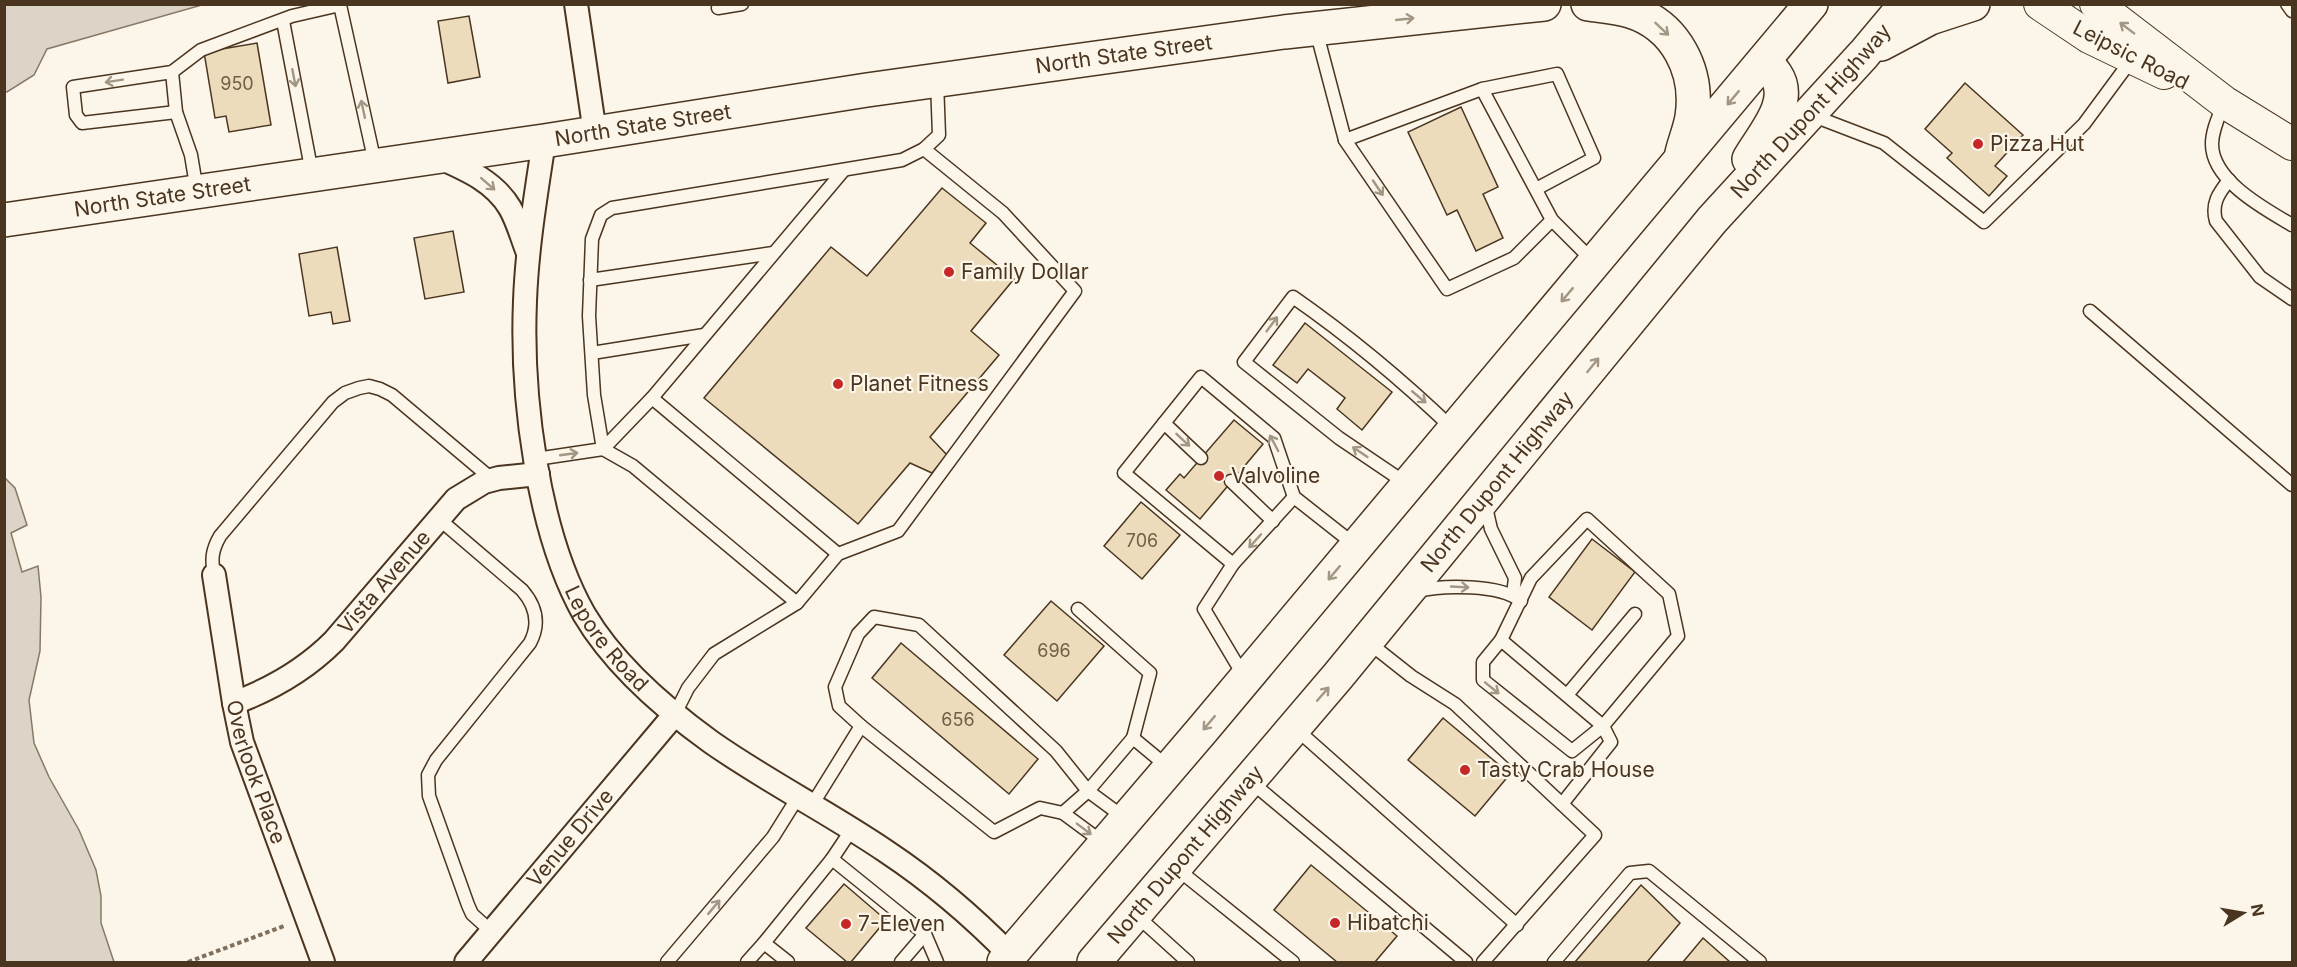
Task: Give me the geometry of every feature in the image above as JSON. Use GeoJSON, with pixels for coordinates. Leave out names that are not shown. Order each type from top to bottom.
{"type":"FeatureCollection","features":[{"type":"Feature","properties":{"kind":"main road","name":"North State Street"},"geometry":{"type":"LineString","coordinates":[[1299,30],[1373,4]]}},
{"type":"Feature","properties":{"kind":"main road","name":"North State Street"},"geometry":{"type":"LineString","coordinates":[[4,220],[312,176],[936,81],[1299,30],[1544,4]]}},
{"type":"Feature","properties":{"kind":"main road"},"geometry":{"type":"LineString","coordinates":[[1588,4],[1630,10],[1656,23],[1676,42],[1688,67],[1693,91],[1692,117],[1679,162]]}},
{"type":"Feature","properties":{"kind":"main road"},"geometry":{"type":"LineString","coordinates":[[1010,960],[1811,4]]}},
{"type":"Feature","properties":{"kind":"main road","name":"North Dupont Highway"},"geometry":{"type":"LineString","coordinates":[[1094,963],[1367,641],[1712,220],[1864,54],[1906,4]]}},
{"type":"Feature","properties":{"kind":"main road"},"geometry":{"type":"LineString","coordinates":[[1864,54],[1930,18],[1973,4]]}},
{"type":"Feature","properties":{"kind":"main road"},"geometry":{"type":"LineString","coordinates":[[1712,220],[1781,105],[1782,89],[1777,76],[1764,61]]}},
{"type":"Feature","properties":{"kind":"street"},"geometry":{"type":"LineString","coordinates":[[576,4],[595,133]]}},
{"type":"Feature","properties":{"kind":"street","name":"Leipsic Road"},"geometry":{"type":"LineString","coordinates":[[2040,4],[2089,37],[2224,102]]}},
{"type":"Feature","properties":{"kind":"street","name":"Leipsic Road"},"geometry":{"type":"LineString","coordinates":[[2096,4],[2224,102],[2292,144]]}},
{"type":"Feature","properties":{"kind":"street","name":"Lepore Road"},"geometry":{"type":"LineString","coordinates":[[544,141],[528,253],[525,303],[525,352],[529,404],[537,467],[557,553],[585,616],[605,644],[626,667],[675,714],[712,742],[915,871],[951,898],[1010,960]]}},
{"type":"Feature","properties":{"kind":"street"},"geometry":{"type":"LineString","coordinates":[[436,157],[484,180],[498,194],[510,208],[528,253]]}},
{"type":"Feature","properties":{"kind":"street","name":"Vista Avenue"},"geometry":{"type":"LineString","coordinates":[[234,703],[297,673],[315,660],[456,499],[470,489],[537,467]]}},
{"type":"Feature","properties":{"kind":"street","name":"Overlook Place"},"geometry":{"type":"LineString","coordinates":[[214,575],[242,742],[323,963]]}},
{"type":"Feature","properties":{"kind":"street","name":"Venue Drive"},"geometry":{"type":"LineString","coordinates":[[466,963],[675,714]]}},
{"type":"Feature","properties":{"kind":"lane"},"geometry":{"type":"LineString","coordinates":[[718,8],[742,4]]}},
{"type":"Feature","properties":{"kind":"lane"},"geometry":{"type":"LineString","coordinates":[[2287,4],[2292,11]]}},
{"type":"Feature","properties":{"kind":"lane"},"geometry":{"type":"LineString","coordinates":[[176,112],[82,123],[76,115],[73,87],[172,72],[201,50],[292,16],[340,5],[375,166]]}},
{"type":"Feature","properties":{"kind":"lane"},"geometry":{"type":"LineString","coordinates":[[283,21],[312,176]]}},
{"type":"Feature","properties":{"kind":"lane"},"geometry":{"type":"LineString","coordinates":[[1299,30],[1346,140],[1448,289],[1514,258],[1552,220]]}},
{"type":"Feature","properties":{"kind":"lane"},"geometry":{"type":"LineString","coordinates":[[1809,114],[1884,143],[1984,222],[2085,124],[2133,58]]}},
{"type":"Feature","properties":{"kind":"lane"},"geometry":{"type":"LineString","coordinates":[[172,72],[176,112],[191,154],[197,193]]}},
{"type":"Feature","properties":{"kind":"lane"},"geometry":{"type":"LineString","coordinates":[[1346,140],[1482,89],[1557,74],[1594,158],[1536,189]]}},
{"type":"Feature","properties":{"kind":"lane"},"geometry":{"type":"LineString","coordinates":[[603,449],[594,395],[589,316],[592,239],[601,215],[612,208],[902,160],[924,149],[939,135],[936,81]]}},
{"type":"Feature","properties":{"kind":"lane"},"geometry":{"type":"LineString","coordinates":[[1482,89],[1552,220],[1595,262]]}},
{"type":"Feature","properties":{"kind":"lane"},"geometry":{"type":"LineString","coordinates":[[2224,102],[2214,128],[2212,143],[2213,155],[2218,166],[2229,180],[2257,204],[2292,225]]}},
{"type":"Feature","properties":{"kind":"lane"},"geometry":{"type":"LineString","coordinates":[[675,714],[688,688],[714,654],[797,603],[838,555],[898,531],[1075,291],[1003,213],[924,149]]}},
{"type":"Feature","properties":{"kind":"lane"},"geometry":{"type":"LineString","coordinates":[[537,467],[603,449],[652,398],[844,170]]}},
{"type":"Feature","properties":{"kind":"lane"},"geometry":{"type":"LineString","coordinates":[[2229,180],[2217,195],[2214,203],[2216,221],[2260,277],[2292,298]]}},
{"type":"Feature","properties":{"kind":"lane"},"geometry":{"type":"LineString","coordinates":[[590,280],[773,253]]}},
{"type":"Feature","properties":{"kind":"lane"},"geometry":{"type":"LineString","coordinates":[[1408,485],[1339,438],[1244,362],[1293,297],[1325,320],[1428,405],[1454,430]]}},
{"type":"Feature","properties":{"kind":"lane"},"geometry":{"type":"LineString","coordinates":[[2090,311],[2292,485]]}},
{"type":"Feature","properties":{"kind":"lane"},"geometry":{"type":"LineString","coordinates":[[592,353],[704,335]]}},
{"type":"Feature","properties":{"kind":"lane"},"geometry":{"type":"LineString","coordinates":[[1233,564],[1124,473],[1201,377],[1274,438],[1294,497],[1357,546]]}},
{"type":"Feature","properties":{"kind":"lane"},"geometry":{"type":"LineString","coordinates":[[214,575],[213,547],[220,536],[333,402],[358,387],[369,386],[392,395],[493,480]]}},
{"type":"Feature","properties":{"kind":"lane"},"geometry":{"type":"LineString","coordinates":[[652,398],[838,555]]}},
{"type":"Feature","properties":{"kind":"lane"},"geometry":{"type":"LineString","coordinates":[[1164,423],[1202,458]]}},
{"type":"Feature","properties":{"kind":"lane"},"geometry":{"type":"LineString","coordinates":[[603,449],[633,466],[797,603]]}},
{"type":"Feature","properties":{"kind":"lane"},"geometry":{"type":"LineString","coordinates":[[1231,481],[1273,521]]}},
{"type":"Feature","properties":{"kind":"lane"},"geometry":{"type":"LineString","coordinates":[[1245,679],[1204,609],[1233,564],[1294,497]]}},
{"type":"Feature","properties":{"kind":"lane"},"geometry":{"type":"LineString","coordinates":[[1484,498],[1491,529],[1515,578],[1517,598]]}},
{"type":"Feature","properties":{"kind":"lane"},"geometry":{"type":"LineString","coordinates":[[439,519],[522,590],[529,597],[536,616],[534,634],[530,643],[436,760],[428,775],[432,809],[472,914],[492,932]]}},
{"type":"Feature","properties":{"kind":"lane"},"geometry":{"type":"LineString","coordinates":[[1587,519],[1669,594],[1678,636],[1603,726],[1572,751],[1483,680],[1483,662],[1501,640],[1517,598],[1531,578],[1587,519]]}},
{"type":"Feature","properties":{"kind":"lane"},"geometry":{"type":"LineString","coordinates":[[1406,594],[1432,587],[1460,585],[1517,598]]}},
{"type":"Feature","properties":{"kind":"lane"},"geometry":{"type":"LineString","coordinates":[[1063,813],[1088,791],[1133,738],[1150,673],[1078,609]]}},
{"type":"Feature","properties":{"kind":"lane"},"geometry":{"type":"LineString","coordinates":[[1567,695],[1635,614]]}},
{"type":"Feature","properties":{"kind":"lane"},"geometry":{"type":"LineString","coordinates":[[1105,844],[1063,813],[1040,808],[994,832],[861,726],[839,706],[835,687],[858,634],[874,617],[919,625],[1056,751],[1088,791],[1126,819]]}},
{"type":"Feature","properties":{"kind":"lane"},"geometry":{"type":"LineString","coordinates":[[1501,640],[1603,726],[1611,742],[1562,804]]}},
{"type":"Feature","properties":{"kind":"lane"},"geometry":{"type":"LineString","coordinates":[[1367,641],[1411,676],[1455,704],[1595,835],[1483,963]]}},
{"type":"Feature","properties":{"kind":"lane"},"geometry":{"type":"LineString","coordinates":[[667,963],[805,801],[861,726]]}},
{"type":"Feature","properties":{"kind":"lane"},"geometry":{"type":"LineString","coordinates":[[1294,727],[1516,925]]}},
{"type":"Feature","properties":{"kind":"lane"},"geometry":{"type":"LineString","coordinates":[[1133,738],[1170,768]]}},
{"type":"Feature","properties":{"kind":"lane"},"geometry":{"type":"LineString","coordinates":[[1250,780],[1467,963]]}},
{"type":"Feature","properties":{"kind":"lane"},"geometry":{"type":"LineString","coordinates":[[747,963],[832,859],[852,829]]}},
{"type":"Feature","properties":{"kind":"lane"},"geometry":{"type":"LineString","coordinates":[[832,859],[925,934],[937,963]]}},
{"type":"Feature","properties":{"kind":"lane"},"geometry":{"type":"LineString","coordinates":[[1175,867],[1293,963]]}},
{"type":"Feature","properties":{"kind":"lane"},"geometry":{"type":"LineString","coordinates":[[1554,963],[1630,873],[1649,871],[1760,963]]}},
{"type":"Feature","properties":{"kind":"lane"},"geometry":{"type":"LineString","coordinates":[[1135,914],[1188,963]]}},
{"type":"Feature","properties":{"kind":"lane"},"geometry":{"type":"LineString","coordinates":[[901,963],[925,934]]}},
{"type":"Feature","properties":{"kind":"lane"},"geometry":{"type":"LineString","coordinates":[[764,943],[788,963]]}},
{"type":"Feature","properties":{"kind":"path"},"geometry":{"type":"LineString","coordinates":[[188,963],[284,926]]}},
{"type":"Feature","properties":{"kind":"shaded area"},"geometry":{"type":"Polygon","coordinates":[[[5,4],[202,5],[47,49],[34,75],[7,92],[4,91],[5,4]]]}},
{"type":"Feature","properties":{"kind":"shaded area"},"geometry":{"type":"Polygon","coordinates":[[[5,478],[15,488],[27,525],[11,533],[22,572],[38,566],[41,597],[40,651],[29,700],[34,743],[49,777],[79,830],[96,870],[101,896],[101,923],[114,962],[5,962],[5,478]]]}},
{"type":"Feature","properties":{"kind":"building"},"geometry":{"type":"Polygon","coordinates":[[[469,16],[480,77],[448,83],[438,21],[469,16]]]}},
{"type":"Feature","properties":{"kind":"building"},"geometry":{"type":"Polygon","coordinates":[[[257,43],[271,125],[229,132],[226,116],[215,118],[204,52],[257,43]]]}},
{"type":"Feature","properties":{"kind":"building","name":"Pizza Hut"},"geometry":{"type":"Polygon","coordinates":[[[1965,83],[2023,135],[1995,166],[2007,176],[1989,196],[1947,158],[1952,153],[1925,129],[1965,83]]]}},
{"type":"Feature","properties":{"kind":"building"},"geometry":{"type":"Polygon","coordinates":[[[1461,107],[1498,187],[1483,194],[1503,238],[1476,251],[1457,210],[1447,215],[1408,132],[1461,107]]]}},
{"type":"Feature","properties":{"kind":"building"},"geometry":{"type":"Polygon","coordinates":[[[942,188],[986,223],[970,243],[1014,279],[971,331],[999,355],[930,437],[947,455],[932,473],[910,463],[858,524],[704,398],[831,247],[867,276],[942,188]]]}},
{"type":"Feature","properties":{"kind":"building"},"geometry":{"type":"Polygon","coordinates":[[[453,231],[464,292],[425,299],[414,238],[453,231]]]}},
{"type":"Feature","properties":{"kind":"building"},"geometry":{"type":"Polygon","coordinates":[[[337,247],[350,321],[333,324],[331,312],[309,316],[299,254],[337,247]]]}},
{"type":"Feature","properties":{"kind":"building"},"geometry":{"type":"Polygon","coordinates":[[[1305,323],[1392,392],[1362,430],[1337,409],[1345,398],[1308,369],[1297,383],[1273,365],[1305,323]]]}},
{"type":"Feature","properties":{"kind":"building"},"geometry":{"type":"Polygon","coordinates":[[[1234,420],[1263,444],[1200,519],[1166,490],[1180,474],[1184,478],[1234,420]]]}},
{"type":"Feature","properties":{"kind":"building"},"geometry":{"type":"Polygon","coordinates":[[[1141,502],[1180,535],[1142,579],[1104,546],[1141,502]]]}},
{"type":"Feature","properties":{"kind":"building"},"geometry":{"type":"Polygon","coordinates":[[[1592,539],[1635,572],[1592,630],[1549,597],[1592,539]]]}},
{"type":"Feature","properties":{"kind":"building"},"geometry":{"type":"Polygon","coordinates":[[[1051,601],[1104,646],[1057,701],[1004,655],[1051,601]]]}},
{"type":"Feature","properties":{"kind":"building"},"geometry":{"type":"Polygon","coordinates":[[[901,643],[1038,759],[1009,794],[872,678],[901,643]]]}},
{"type":"Feature","properties":{"kind":"building"},"geometry":{"type":"Polygon","coordinates":[[[1443,718],[1510,774],[1475,816],[1408,760],[1443,718]]]}},
{"type":"Feature","properties":{"kind":"building","name":"Hibatchi"},"geometry":{"type":"Polygon","coordinates":[[[1311,865],[1397,936],[1375,962],[1337,962],[1274,910],[1311,865]]]}},
{"type":"Feature","properties":{"kind":"building","name":"7-Eleven"},"geometry":{"type":"Polygon","coordinates":[[[844,884],[886,920],[851,962],[847,962],[806,928],[844,884]]]}},
{"type":"Feature","properties":{"kind":"building"},"geometry":{"type":"Polygon","coordinates":[[[1641,885],[1680,923],[1647,962],[1575,962],[1641,885]]]}},
{"type":"Feature","properties":{"kind":"building"},"geometry":{"type":"Polygon","coordinates":[[[1703,938],[1730,962],[1683,962],[1703,938]]]}},
{"type":"Feature","properties":{"kind":"place","name":"Pizza Hut"},"geometry":{"type":"Point","coordinates":[1978,144]}},
{"type":"Feature","properties":{"kind":"place","name":"Family Dollar"},"geometry":{"type":"Point","coordinates":[949,272]}},
{"type":"Feature","properties":{"kind":"place","name":"Planet Fitness"},"geometry":{"type":"Point","coordinates":[838,384]}},
{"type":"Feature","properties":{"kind":"place","name":"Valvoline"},"geometry":{"type":"Point","coordinates":[1219,476]}},
{"type":"Feature","properties":{"kind":"place","name":"Tasty Crab House"},"geometry":{"type":"Point","coordinates":[1465,770]}},
{"type":"Feature","properties":{"kind":"place","name":"Hibatchi"},"geometry":{"type":"Point","coordinates":[1335,923]}},
{"type":"Feature","properties":{"kind":"place","name":"7-Eleven"},"geometry":{"type":"Point","coordinates":[846,924]}}]}
